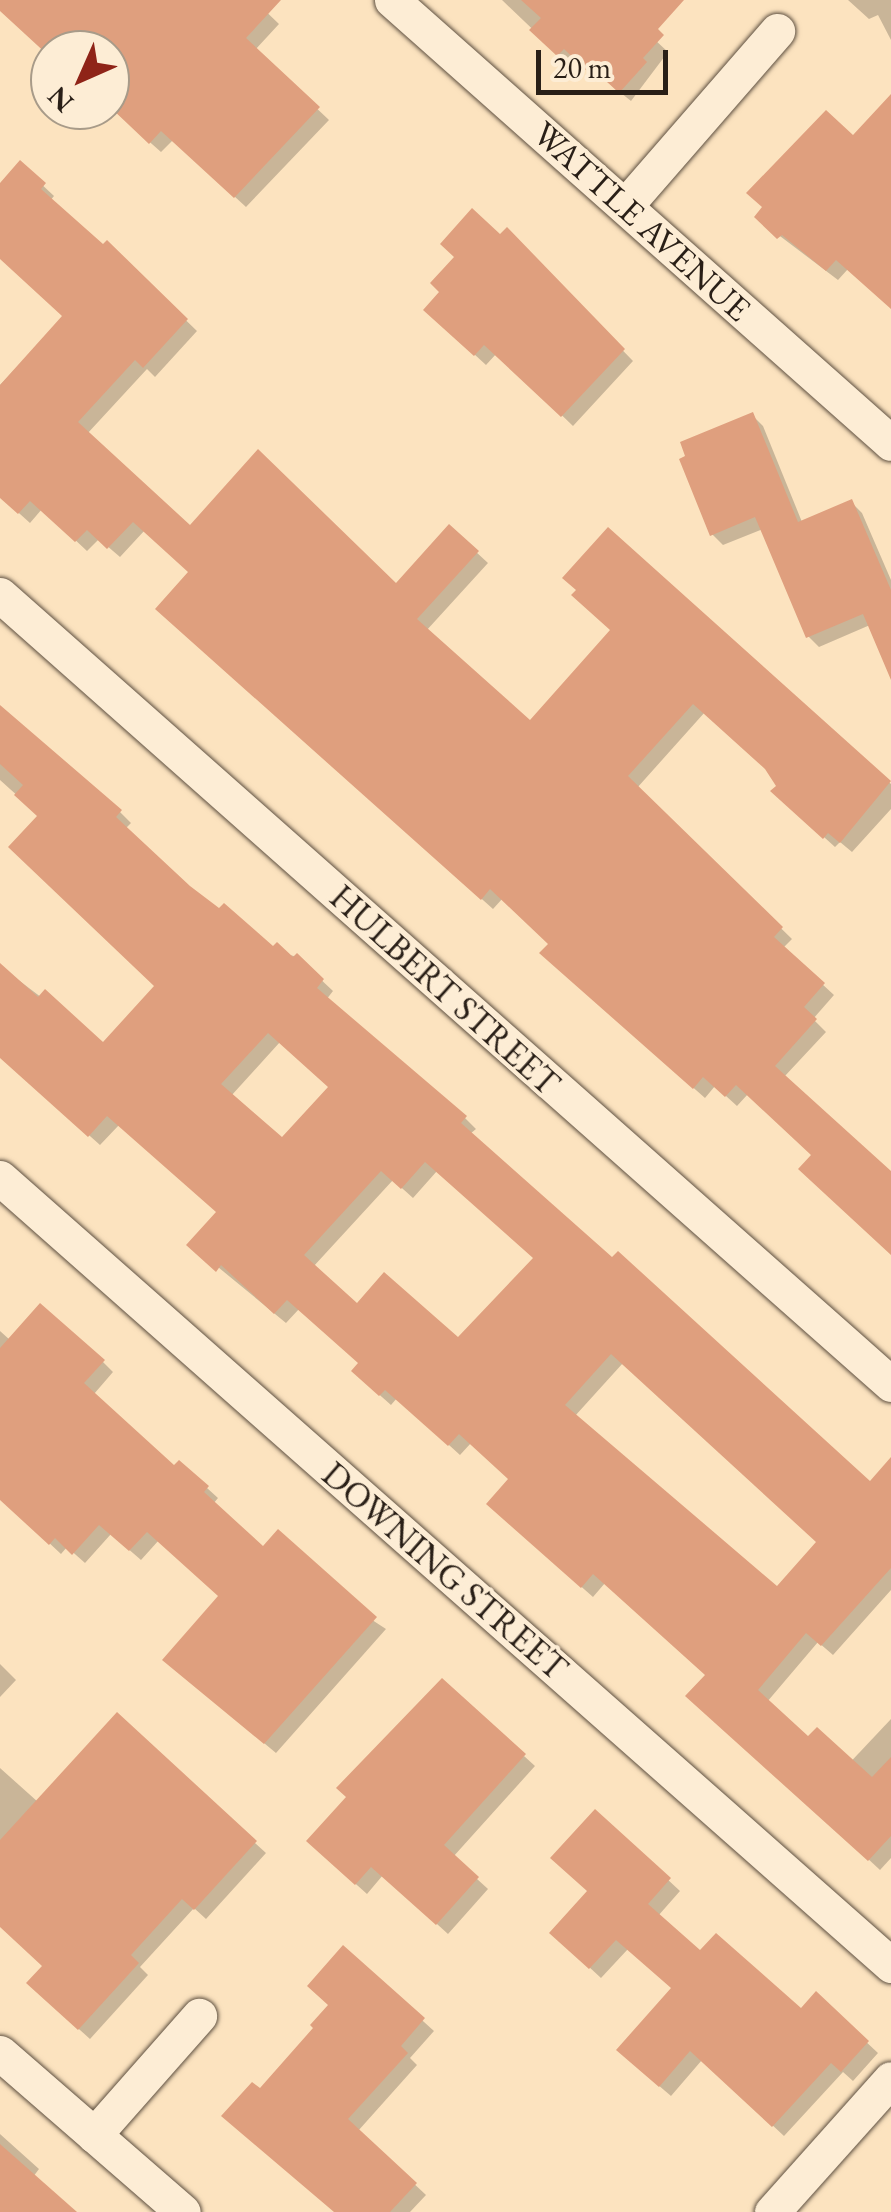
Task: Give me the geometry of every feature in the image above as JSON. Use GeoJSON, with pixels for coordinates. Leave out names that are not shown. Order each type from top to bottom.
{"type":"FeatureCollection","features":[{"type":"Feature","properties":{"kind":"street","name":"WATTLE AVENUE"},"geometry":{"type":"LineString","coordinates":[[392,0],[891,442]]}},
{"type":"Feature","properties":{"kind":"street"},"geometry":{"type":"LineString","coordinates":[[625,206],[777,30]]}},
{"type":"Feature","properties":{"kind":"street","name":"HULBERT STREET"},"geometry":{"type":"LineString","coordinates":[[0,595],[891,1384]]}},
{"type":"Feature","properties":{"kind":"street","name":"DOWNING STREET"},"geometry":{"type":"LineString","coordinates":[[0,1178],[891,1964]]}},
{"type":"Feature","properties":{"kind":"street"},"geometry":{"type":"LineString","coordinates":[[94,2135],[199,2016]]}},
{"type":"Feature","properties":{"kind":"street"},"geometry":{"type":"LineString","coordinates":[[0,2053],[182,2212]]}},
{"type":"Feature","properties":{"kind":"street"},"geometry":{"type":"LineString","coordinates":[[772,2212],[891,2080]]}},
{"type":"Feature","properties":{"kind":"building"},"geometry":{"type":"Polygon","coordinates":[[[0,0],[281,0],[246,38],[320,107],[234,198],[161,131],[149,144],[130,126],[130,30],[30,30],[30,39],[0,11],[0,0]]]}},
{"type":"Feature","properties":{"kind":"building"},"geometry":{"type":"Polygon","coordinates":[[[521,0],[684,0],[658,29],[664,35],[643,58],[647,62],[619,93],[590,66],[586,70],[564,49],[557,56],[529,30],[541,18],[521,0]]]}},
{"type":"Feature","properties":{"kind":"building"},"geometry":{"type":"Polygon","coordinates":[[[891,94],[891,309],[836,260],[826,271],[782,235],[777,239],[754,217],[762,207],[746,193],[826,110],[853,135],[891,94]]]}},
{"type":"Feature","properties":{"kind":"building"},"geometry":{"type":"Polygon","coordinates":[[[20,160],[46,183],[41,189],[103,244],[107,240],[188,319],[143,368],[135,360],[78,422],[190,525],[258,449],[396,583],[449,524],[479,551],[417,619],[530,720],[610,630],[571,595],[576,590],[562,578],[608,527],[891,781],[840,843],[828,833],[823,839],[770,791],[776,786],[765,769],[693,704],[628,776],[783,927],[774,937],[825,983],[804,1007],[817,1019],[775,1066],[891,1171],[891,1255],[798,1169],[811,1155],[736,1085],[725,1097],[703,1077],[693,1089],[539,953],[548,944],[490,889],[481,900],[155,609],[188,572],[133,522],[107,549],[87,530],[75,542],[30,501],[18,514],[0,498],[0,385],[62,316],[0,259],[0,183],[20,160]]]}},
{"type":"Feature","properties":{"kind":"building"},"geometry":{"type":"Polygon","coordinates":[[[472,208],[500,234],[507,227],[625,349],[561,417],[484,345],[474,356],[423,310],[439,292],[430,283],[454,257],[440,244],[472,208]]]}},
{"type":"Feature","properties":{"kind":"building"},"geometry":{"type":"Polygon","coordinates":[[[753,412],[798,522],[852,499],[891,590],[891,680],[863,614],[806,638],[755,517],[710,536],[679,459],[685,456],[680,442],[753,412]]]}},
{"type":"Feature","properties":{"kind":"building"},"geometry":{"type":"Polygon","coordinates":[[[0,705],[122,810],[116,817],[190,886],[219,908],[224,903],[273,946],[277,942],[293,957],[297,953],[324,979],[317,988],[467,1116],[461,1123],[612,1257],[618,1251],[870,1481],[891,1457],[891,1568],[821,1646],[806,1633],[758,1690],[808,1736],[817,1727],[872,1777],[891,1757],[891,1836],[868,1861],[685,1696],[705,1675],[593,1574],[581,1588],[486,1504],[508,1479],[459,1434],[448,1446],[385,1390],[379,1396],[351,1371],[358,1363],[287,1300],[274,1314],[221,1265],[216,1272],[186,1245],[216,1212],[107,1116],[88,1137],[0,1058],[0,963],[38,997],[45,989],[103,1042],[154,986],[8,847],[37,816],[14,795],[23,785],[0,764],[0,705]],[[268,1033],[221,1084],[282,1137],[328,1087],[268,1033]],[[425,1162],[401,1189],[381,1171],[304,1255],[357,1303],[384,1272],[458,1337],[533,1258],[425,1162]],[[611,1354],[565,1405],[777,1586],[816,1542],[611,1354]]]}},
{"type":"Feature","properties":{"kind":"building"},"geometry":{"type":"Polygon","coordinates":[[[40,1303],[105,1360],[84,1383],[174,1465],[179,1460],[209,1486],[204,1492],[263,1546],[278,1529],[377,1617],[264,1744],[162,1660],[218,1596],[147,1532],[129,1551],[99,1525],[72,1555],[55,1538],[49,1545],[0,1500],[0,1348],[40,1303]]]}},
{"type":"Feature","properties":{"kind":"building"},"geometry":{"type":"Polygon","coordinates":[[[442,1678],[526,1754],[444,1845],[479,1877],[436,1925],[371,1867],[355,1885],[306,1841],[346,1797],[336,1788],[442,1678]]]}},
{"type":"Feature","properties":{"kind":"building"},"geometry":{"type":"Polygon","coordinates":[[[117,1712],[257,1841],[194,1910],[182,1899],[131,1955],[139,1963],[78,2030],[26,1983],[42,1966],[0,1927],[0,1840],[117,1712]]]}},
{"type":"Feature","properties":{"kind":"building"},"geometry":{"type":"Polygon","coordinates":[[[595,1809],[671,1878],[648,1904],[700,1950],[716,1933],[801,2008],[816,1991],[869,2041],[841,2072],[831,2063],[772,2127],[690,2051],[659,2087],[616,2050],[671,1988],[616,1940],[589,1969],[549,1933],[587,1891],[550,1858],[595,1809]]]}},
{"type":"Feature","properties":{"kind":"building"},"geometry":{"type":"Polygon","coordinates":[[[343,1945],[425,2018],[401,2046],[408,2053],[348,2119],[417,2183],[390,2212],[334,2212],[221,2116],[252,2082],[260,2088],[313,2028],[310,2025],[328,2005],[307,1986],[343,1945]]]}},
{"type":"Feature","properties":{"kind":"building"},"geometry":{"type":"Polygon","coordinates":[[[0,2144],[77,2212],[0,2212],[0,2144]]]}}]}
